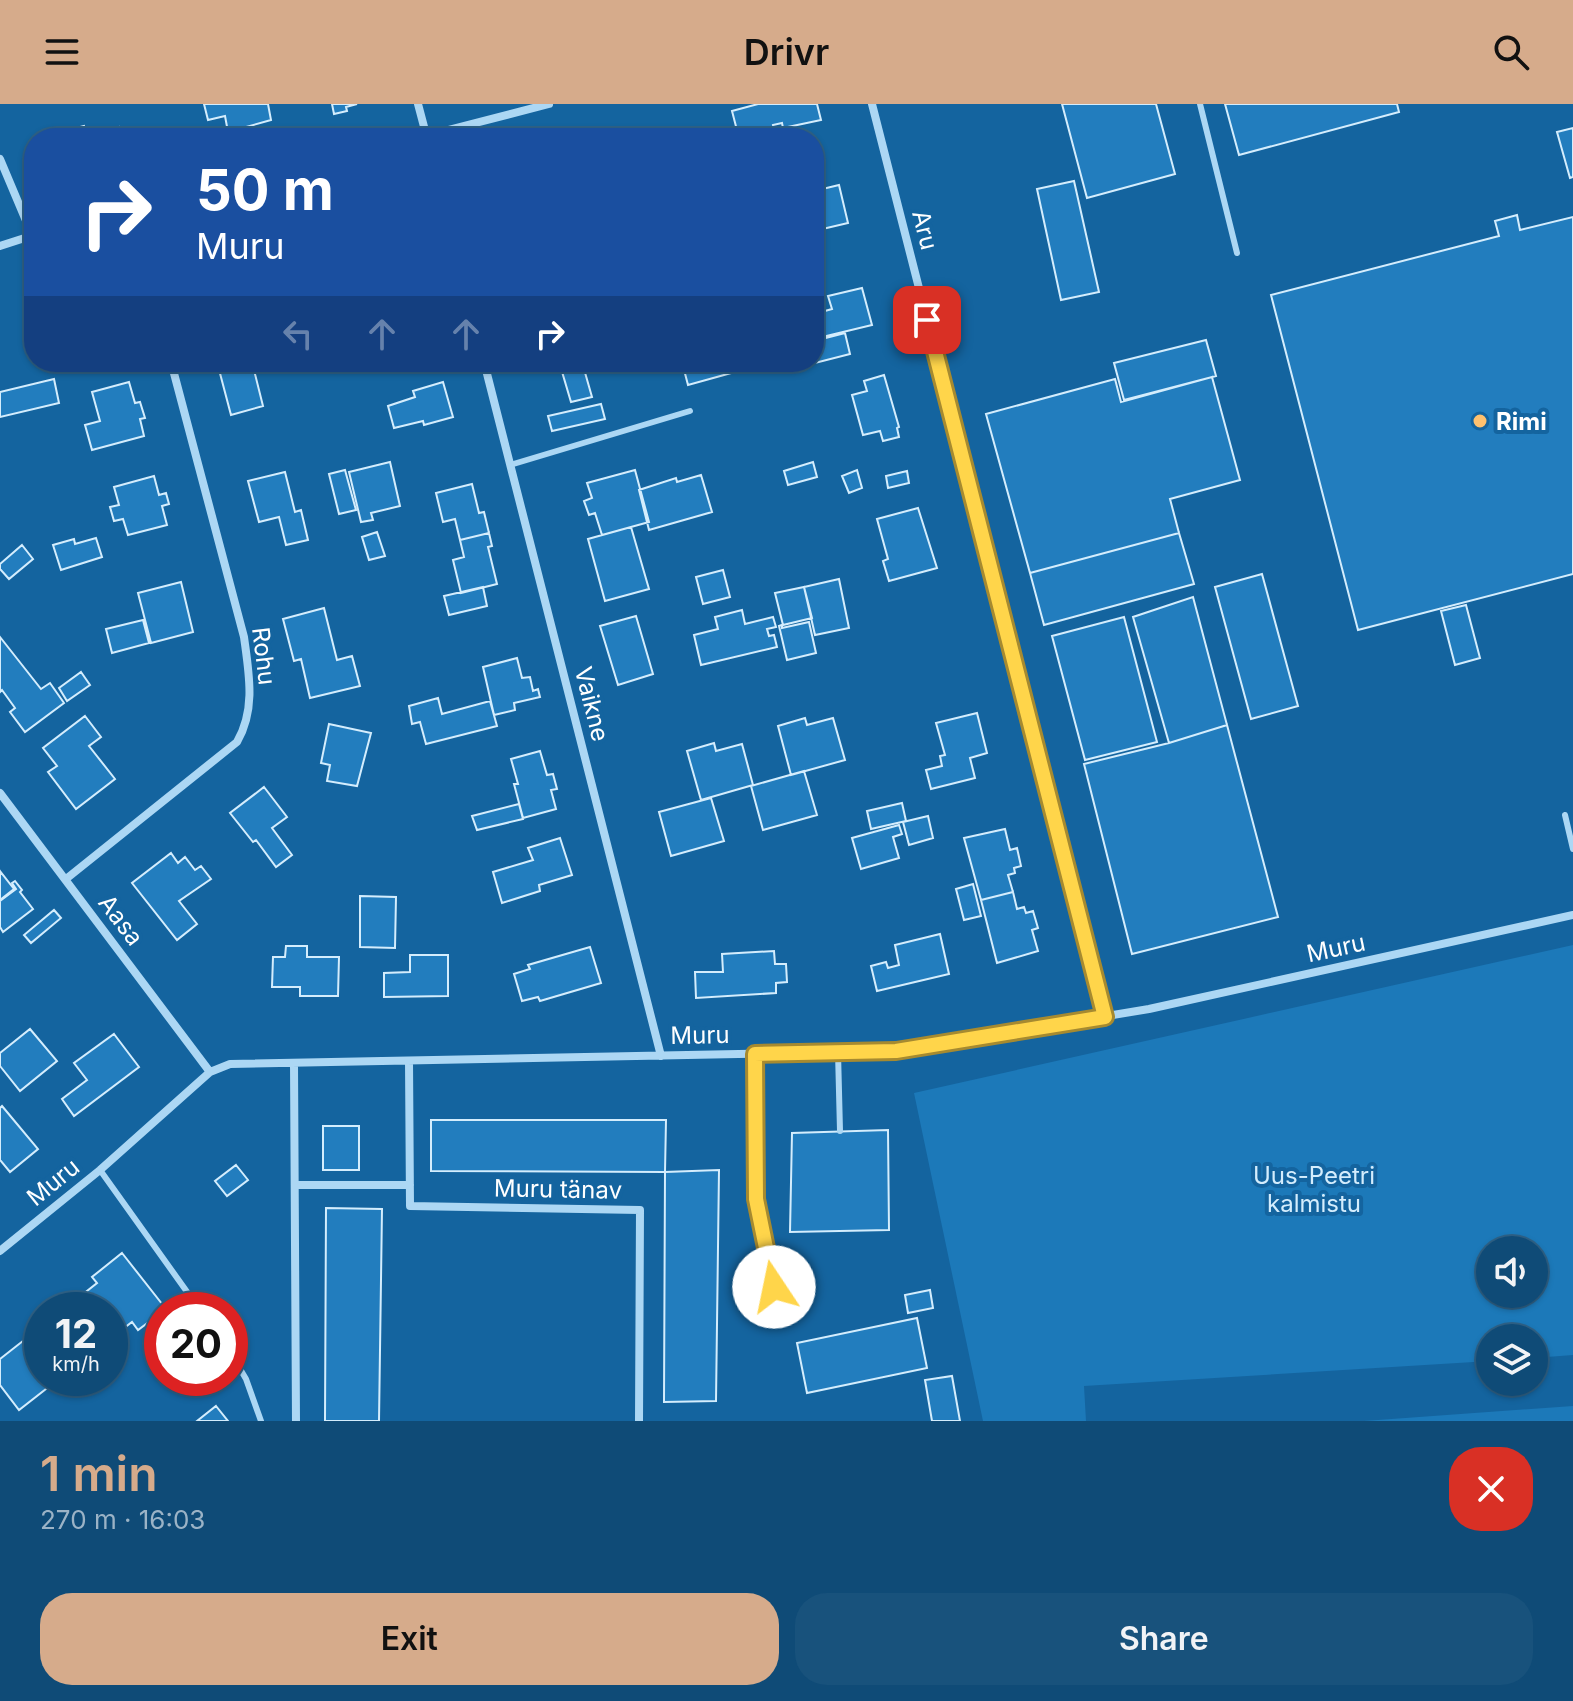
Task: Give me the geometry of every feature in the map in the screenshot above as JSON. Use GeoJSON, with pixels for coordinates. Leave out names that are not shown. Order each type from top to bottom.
{"type":"FeatureCollection","features":[{"type":"Feature","properties":{"kind":"street"},"geometry":{"type":"LineString","coordinates":[[418,104],[422,128]]}},
{"type":"Feature","properties":{"kind":"street"},"geometry":{"type":"LineString","coordinates":[[457,128],[549,104]]}},
{"type":"Feature","properties":{"kind":"street","name":"Aru"},"geometry":{"type":"LineString","coordinates":[[872,104],[1105,1017]]}},
{"type":"Feature","properties":{"kind":"street"},"geometry":{"type":"LineString","coordinates":[[0,159],[24,214]]}},
{"type":"Feature","properties":{"kind":"street"},"geometry":{"type":"LineString","coordinates":[[0,246],[24,238]]}},
{"type":"Feature","properties":{"kind":"street","name":"Rohu"},"geometry":{"type":"LineString","coordinates":[[66,879],[237,742],[250,711],[250,681],[244,637],[174,372]]}},
{"type":"Feature","properties":{"kind":"street","name":"Vaikne"},"geometry":{"type":"LineString","coordinates":[[487,372],[661,1056]]}},
{"type":"Feature","properties":{"kind":"street","name":"Aasa"},"geometry":{"type":"LineString","coordinates":[[0,793],[210,1072]]}},
{"type":"Feature","properties":{"kind":"street","name":"Muru"},"geometry":{"type":"LineString","coordinates":[[0,1251],[100,1170],[210,1072],[230,1064],[896,1051],[1178,1003],[1573,915]]}},
{"type":"Feature","properties":{"kind":"street"},"geometry":{"type":"LineString","coordinates":[[295,1185],[410,1185],[409,1061]]}},
{"type":"Feature","properties":{"kind":"street"},"geometry":{"type":"LineString","coordinates":[[294,1063],[296,1421]]}},
{"type":"Feature","properties":{"kind":"street","name":"Muru tänav"},"geometry":{"type":"LineString","coordinates":[[410,1185],[410,1206],[640,1210],[639,1421]]}},
{"type":"Feature","properties":{"kind":"lane"},"geometry":{"type":"LineString","coordinates":[[1200,104],[1237,253]]}},
{"type":"Feature","properties":{"kind":"lane"},"geometry":{"type":"LineString","coordinates":[[510,465],[690,411]]}},
{"type":"Feature","properties":{"kind":"lane"},"geometry":{"type":"LineString","coordinates":[[1565,815],[1573,849]]}},
{"type":"Feature","properties":{"kind":"lane"},"geometry":{"type":"LineString","coordinates":[[838,1052],[840,1131]]}},
{"type":"Feature","properties":{"kind":"lane"},"geometry":{"type":"LineString","coordinates":[[755,1054],[756,1199],[780,1317]]}},
{"type":"Feature","properties":{"kind":"lane"},"geometry":{"type":"LineString","coordinates":[[100,1170],[187,1292]]}},
{"type":"Feature","properties":{"kind":"lane"},"geometry":{"type":"LineString","coordinates":[[248,1385],[261,1421]]}},
{"type":"Feature","properties":{"kind":"green space","name":"Uus-Peetri kalmistu"},"geometry":{"type":"Polygon","coordinates":[[[1573,945],[1573,1355],[1548,1357],[1548,1324],[1476,1324],[1476,1362],[1084,1386],[1086,1421],[983,1421],[914,1093],[1573,945]]]}},
{"type":"Feature","properties":{"kind":"green space"},"geometry":{"type":"Polygon","coordinates":[[[1573,1406],[1573,1421],[1364,1421],[1573,1406]]]}},
{"type":"Feature","properties":{"kind":"building"},"geometry":{"type":"Polygon","coordinates":[[[204,104],[268,104],[271,120],[242,128],[227,128],[225,116],[208,120],[204,104]]]}},
{"type":"Feature","properties":{"kind":"building"},"geometry":{"type":"Polygon","coordinates":[[[332,104],[357,104],[346,107],[347,111],[334,114],[332,104]]]}},
{"type":"Feature","properties":{"kind":"building"},"geometry":{"type":"Polygon","coordinates":[[[758,104],[817,104],[821,120],[783,128],[782,123],[773,125],[774,128],[736,128],[732,111],[758,104]]]}},
{"type":"Feature","properties":{"kind":"building"},"geometry":{"type":"Polygon","coordinates":[[[1062,104],[1156,104],[1175,174],[1087,198],[1062,104]]]}},
{"type":"Feature","properties":{"kind":"building"},"geometry":{"type":"Polygon","coordinates":[[[1225,104],[1397,104],[1399,112],[1239,155],[1225,104]]]}},
{"type":"Feature","properties":{"kind":"building"},"geometry":{"type":"Polygon","coordinates":[[[1573,128],[1573,177],[1570,178],[1557,132],[1573,128]]]}},
{"type":"Feature","properties":{"kind":"building"},"geometry":{"type":"Polygon","coordinates":[[[1074,181],[1099,292],[1061,300],[1037,189],[1074,181]]]}},
{"type":"Feature","properties":{"kind":"building"},"geometry":{"type":"Polygon","coordinates":[[[839,185],[848,223],[824,229],[824,189],[839,185]]]}},
{"type":"Feature","properties":{"kind":"building"},"geometry":{"type":"Polygon","coordinates":[[[1517,215],[1520,230],[1573,217],[1573,574],[1358,630],[1271,295],[1499,236],[1495,221],[1517,215]]]}},
{"type":"Feature","properties":{"kind":"building"},"geometry":{"type":"Polygon","coordinates":[[[862,288],[872,325],[824,337],[824,311],[832,309],[828,296],[862,288]]]}},
{"type":"Feature","properties":{"kind":"building"},"geometry":{"type":"Polygon","coordinates":[[[845,333],[850,354],[824,361],[824,338],[845,333]]]}},
{"type":"Feature","properties":{"kind":"building"},"geometry":{"type":"Polygon","coordinates":[[[1206,340],[1216,376],[1124,400],[1114,363],[1206,340]]]}},
{"type":"Feature","properties":{"kind":"building"},"geometry":{"type":"Polygon","coordinates":[[[220,372],[254,372],[263,406],[231,415],[220,372]]]}},
{"type":"Feature","properties":{"kind":"building"},"geometry":{"type":"Polygon","coordinates":[[[562,372],[585,372],[592,397],[571,402],[562,372]]]}},
{"type":"Feature","properties":{"kind":"building"},"geometry":{"type":"Polygon","coordinates":[[[685,372],[735,372],[688,385],[685,372]]]}},
{"type":"Feature","properties":{"kind":"building"},"geometry":{"type":"Polygon","coordinates":[[[884,375],[899,437],[883,441],[880,431],[863,435],[852,395],[867,391],[864,381],[884,375]]]}},
{"type":"Feature","properties":{"kind":"building"},"geometry":{"type":"Polygon","coordinates":[[[1212,377],[1240,480],[1170,499],[1179,533],[1030,573],[986,414],[1115,379],[1121,402],[1212,377]]]}},
{"type":"Feature","properties":{"kind":"building"},"geometry":{"type":"Polygon","coordinates":[[[54,379],[59,403],[0,417],[0,392],[54,379]]]}},
{"type":"Feature","properties":{"kind":"building"},"geometry":{"type":"Polygon","coordinates":[[[129,382],[135,403],[140,402],[145,418],[140,419],[144,436],[92,450],[85,425],[100,421],[92,392],[129,382]]]}},
{"type":"Feature","properties":{"kind":"building"},"geometry":{"type":"Polygon","coordinates":[[[443,382],[453,417],[424,425],[423,421],[394,428],[388,406],[415,397],[413,391],[443,382]]]}},
{"type":"Feature","properties":{"kind":"building"},"geometry":{"type":"Polygon","coordinates":[[[601,404],[605,419],[552,431],[548,416],[601,404]]]}},
{"type":"Feature","properties":{"kind":"building"},"geometry":{"type":"Polygon","coordinates":[[[390,462],[400,506],[371,513],[373,520],[361,522],[349,472],[390,462]]]}},
{"type":"Feature","properties":{"kind":"building"},"geometry":{"type":"Polygon","coordinates":[[[813,462],[817,477],[788,485],[784,471],[813,462]]]}},
{"type":"Feature","properties":{"kind":"building"},"geometry":{"type":"Polygon","coordinates":[[[345,470],[356,510],[339,514],[329,474],[345,470]]]}},
{"type":"Feature","properties":{"kind":"building"},"geometry":{"type":"Polygon","coordinates":[[[635,470],[649,522],[602,535],[595,513],[589,515],[584,501],[592,498],[587,483],[635,470]]]}},
{"type":"Feature","properties":{"kind":"building"},"geometry":{"type":"Polygon","coordinates":[[[857,470],[862,488],[849,493],[842,476],[857,470]]]}},
{"type":"Feature","properties":{"kind":"building"},"geometry":{"type":"Polygon","coordinates":[[[907,471],[909,483],[888,488],[886,476],[907,471]]]}},
{"type":"Feature","properties":{"kind":"building"},"geometry":{"type":"Polygon","coordinates":[[[285,472],[295,512],[301,510],[308,540],[286,545],[279,517],[259,522],[248,481],[285,472]]]}},
{"type":"Feature","properties":{"kind":"building"},"geometry":{"type":"Polygon","coordinates":[[[701,475],[712,512],[649,530],[639,490],[676,478],[677,482],[701,475]]]}},
{"type":"Feature","properties":{"kind":"building"},"geometry":{"type":"Polygon","coordinates":[[[154,476],[159,495],[166,493],[169,504],[162,506],[167,525],[128,535],[123,519],[114,521],[110,507],[119,505],[114,487],[154,476]]]}},
{"type":"Feature","properties":{"kind":"building"},"geometry":{"type":"Polygon","coordinates":[[[472,484],[479,513],[484,512],[489,533],[460,540],[455,519],[443,522],[436,493],[472,484]]]}},
{"type":"Feature","properties":{"kind":"building"},"geometry":{"type":"Polygon","coordinates":[[[918,508],[937,568],[889,581],[883,561],[888,559],[877,519],[918,508]]]}},
{"type":"Feature","properties":{"kind":"building"},"geometry":{"type":"Polygon","coordinates":[[[631,527],[649,589],[605,601],[588,539],[631,527]]]}},
{"type":"Feature","properties":{"kind":"building"},"geometry":{"type":"Polygon","coordinates":[[[377,532],[385,556],[369,560],[362,537],[377,532]]]}},
{"type":"Feature","properties":{"kind":"building"},"geometry":{"type":"Polygon","coordinates":[[[489,533],[492,546],[488,547],[497,584],[461,593],[453,560],[464,557],[460,540],[489,533]]]}},
{"type":"Feature","properties":{"kind":"building"},"geometry":{"type":"Polygon","coordinates":[[[1179,533],[1194,584],[1044,625],[1030,573],[1179,533]]]}},
{"type":"Feature","properties":{"kind":"building"},"geometry":{"type":"Polygon","coordinates":[[[96,538],[102,557],[61,570],[53,545],[74,539],[75,544],[96,538]]]}},
{"type":"Feature","properties":{"kind":"building"},"geometry":{"type":"Polygon","coordinates":[[[22,545],[33,559],[9,579],[0,569],[0,564],[22,545]]]}},
{"type":"Feature","properties":{"kind":"building"},"geometry":{"type":"Polygon","coordinates":[[[723,570],[730,597],[703,604],[696,577],[723,570]]]}},
{"type":"Feature","properties":{"kind":"building"},"geometry":{"type":"Polygon","coordinates":[[[1262,574],[1298,706],[1251,719],[1215,587],[1262,574]]]}},
{"type":"Feature","properties":{"kind":"building"},"geometry":{"type":"Polygon","coordinates":[[[839,579],[849,628],[815,635],[804,587],[839,579]]]}},
{"type":"Feature","properties":{"kind":"building"},"geometry":{"type":"Polygon","coordinates":[[[181,582],[193,632],[151,643],[138,593],[181,582]]]}},
{"type":"Feature","properties":{"kind":"building"},"geometry":{"type":"Polygon","coordinates":[[[483,587],[487,606],[449,615],[444,596],[483,587]]]}},
{"type":"Feature","properties":{"kind":"building"},"geometry":{"type":"Polygon","coordinates":[[[804,587],[812,618],[783,625],[775,593],[804,587]]]}},
{"type":"Feature","properties":{"kind":"building"},"geometry":{"type":"Polygon","coordinates":[[[1193,597],[1227,725],[1169,743],[1133,617],[1193,597]]]}},
{"type":"Feature","properties":{"kind":"building"},"geometry":{"type":"Polygon","coordinates":[[[1466,605],[1480,658],[1455,665],[1441,611],[1466,605]]]}},
{"type":"Feature","properties":{"kind":"building"},"geometry":{"type":"Polygon","coordinates":[[[324,608],[337,660],[352,656],[360,686],[310,698],[301,659],[294,661],[283,619],[324,608]]]}},
{"type":"Feature","properties":{"kind":"building"},"geometry":{"type":"Polygon","coordinates":[[[742,610],[745,624],[773,617],[776,627],[767,629],[769,636],[774,635],[777,647],[701,665],[694,635],[718,629],[715,617],[742,610]]]}},
{"type":"Feature","properties":{"kind":"building"},"geometry":{"type":"Polygon","coordinates":[[[636,616],[653,674],[618,685],[600,626],[636,616]]]}},
{"type":"Feature","properties":{"kind":"building"},"geometry":{"type":"Polygon","coordinates":[[[1124,617],[1157,742],[1085,760],[1052,636],[1124,617]]]}},
{"type":"Feature","properties":{"kind":"building"},"geometry":{"type":"Polygon","coordinates":[[[143,620],[149,643],[112,653],[106,629],[143,620]]]}},
{"type":"Feature","properties":{"kind":"building"},"geometry":{"type":"Polygon","coordinates":[[[809,622],[816,653],[787,660],[779,626],[809,622]]]}},
{"type":"Feature","properties":{"kind":"building"},"geometry":{"type":"Polygon","coordinates":[[[0,637],[41,689],[50,683],[64,703],[25,732],[10,712],[15,708],[2,690],[0,692],[0,637]]]}},
{"type":"Feature","properties":{"kind":"building"},"geometry":{"type":"Polygon","coordinates":[[[517,658],[522,678],[530,677],[533,691],[538,689],[540,697],[514,703],[515,710],[494,715],[483,667],[517,658]]]}},
{"type":"Feature","properties":{"kind":"building"},"geometry":{"type":"Polygon","coordinates":[[[81,672],[90,685],[67,701],[59,688],[81,672]]]}},
{"type":"Feature","properties":{"kind":"building"},"geometry":{"type":"Polygon","coordinates":[[[438,698],[442,714],[490,701],[497,726],[426,744],[420,722],[412,724],[409,706],[438,698]]]}},
{"type":"Feature","properties":{"kind":"building"},"geometry":{"type":"Polygon","coordinates":[[[977,713],[987,753],[970,758],[975,778],[931,789],[926,770],[942,766],[940,756],[945,755],[936,723],[977,713]]]}},
{"type":"Feature","properties":{"kind":"building"},"geometry":{"type":"Polygon","coordinates":[[[85,716],[101,737],[89,746],[115,779],[76,809],[48,772],[57,766],[43,748],[85,716]]]}},
{"type":"Feature","properties":{"kind":"building"},"geometry":{"type":"Polygon","coordinates":[[[805,718],[807,725],[833,718],[845,760],[791,775],[778,726],[805,718]]]}},
{"type":"Feature","properties":{"kind":"building"},"geometry":{"type":"Polygon","coordinates":[[[329,724],[371,733],[357,786],[327,781],[330,765],[321,763],[329,724]]]}},
{"type":"Feature","properties":{"kind":"building"},"geometry":{"type":"Polygon","coordinates":[[[1227,725],[1278,917],[1132,954],[1084,764],[1227,725]]]}},
{"type":"Feature","properties":{"kind":"building"},"geometry":{"type":"Polygon","coordinates":[[[714,743],[716,751],[742,744],[753,785],[701,800],[687,751],[714,743]]]}},
{"type":"Feature","properties":{"kind":"building"},"geometry":{"type":"Polygon","coordinates":[[[540,751],[547,775],[553,774],[557,789],[551,790],[556,809],[523,818],[511,759],[540,751]]]}},
{"type":"Feature","properties":{"kind":"building"},"geometry":{"type":"Polygon","coordinates":[[[804,771],[817,815],[763,830],[751,786],[804,771]]]}},
{"type":"Feature","properties":{"kind":"building"},"geometry":{"type":"Polygon","coordinates":[[[264,787],[287,817],[272,828],[292,855],[276,867],[230,813],[264,787]]]}},
{"type":"Feature","properties":{"kind":"building"},"geometry":{"type":"Polygon","coordinates":[[[711,798],[724,841],[671,856],[659,812],[711,798]]]}},
{"type":"Feature","properties":{"kind":"building"},"geometry":{"type":"Polygon","coordinates":[[[902,803],[906,821],[871,829],[867,811],[902,803]]]}},
{"type":"Feature","properties":{"kind":"building"},"geometry":{"type":"Polygon","coordinates":[[[519,804],[523,819],[477,830],[472,816],[519,804]]]}},
{"type":"Feature","properties":{"kind":"building"},"geometry":{"type":"Polygon","coordinates":[[[928,816],[933,838],[909,845],[903,822],[928,816]]]}},
{"type":"Feature","properties":{"kind":"building"},"geometry":{"type":"Polygon","coordinates":[[[899,825],[902,834],[893,837],[899,858],[861,869],[852,838],[899,825]]]}},
{"type":"Feature","properties":{"kind":"building"},"geometry":{"type":"Polygon","coordinates":[[[1005,829],[1010,850],[1017,848],[1021,866],[1008,875],[1013,892],[981,900],[964,838],[1005,829]]]}},
{"type":"Feature","properties":{"kind":"building"},"geometry":{"type":"Polygon","coordinates":[[[560,838],[572,875],[539,885],[540,891],[502,903],[493,872],[533,860],[528,848],[560,838]]]}},
{"type":"Feature","properties":{"kind":"building"},"geometry":{"type":"Polygon","coordinates":[[[171,853],[178,863],[185,857],[195,870],[201,866],[211,879],[179,901],[197,924],[177,940],[132,883],[171,853]]]}},
{"type":"Feature","properties":{"kind":"building"},"geometry":{"type":"Polygon","coordinates":[[[0,871],[14,889],[0,900],[0,871]]]}},
{"type":"Feature","properties":{"kind":"building"},"geometry":{"type":"Polygon","coordinates":[[[15,881],[33,909],[3,932],[0,927],[0,901],[16,889],[12,883],[15,881]]]}},
{"type":"Feature","properties":{"kind":"building"},"geometry":{"type":"Polygon","coordinates":[[[973,884],[981,916],[964,920],[956,889],[973,884]]]}},
{"type":"Feature","properties":{"kind":"building"},"geometry":{"type":"Polygon","coordinates":[[[1013,892],[1017,909],[1024,907],[1026,913],[1033,911],[1038,928],[1032,930],[1038,951],[997,963],[981,900],[1013,892]]]}},
{"type":"Feature","properties":{"kind":"building"},"geometry":{"type":"Polygon","coordinates":[[[360,896],[396,897],[395,948],[360,947],[360,896]]]}},
{"type":"Feature","properties":{"kind":"building"},"geometry":{"type":"Polygon","coordinates":[[[54,910],[61,918],[31,943],[24,935],[54,910]]]}},
{"type":"Feature","properties":{"kind":"building"},"geometry":{"type":"Polygon","coordinates":[[[940,934],[949,974],[877,991],[871,966],[886,962],[888,968],[899,965],[895,945],[940,934]]]}},
{"type":"Feature","properties":{"kind":"building"},"geometry":{"type":"Polygon","coordinates":[[[286,946],[307,946],[307,957],[339,957],[338,996],[300,996],[300,987],[272,987],[273,957],[285,957],[286,946]]]}},
{"type":"Feature","properties":{"kind":"building"},"geometry":{"type":"Polygon","coordinates":[[[590,947],[601,983],[540,1001],[538,997],[522,1001],[514,974],[530,969],[528,965],[590,947]]]}},
{"type":"Feature","properties":{"kind":"building"},"geometry":{"type":"Polygon","coordinates":[[[774,951],[775,964],[786,964],[787,982],[776,983],[776,993],[696,998],[695,972],[723,972],[722,954],[774,951]]]}},
{"type":"Feature","properties":{"kind":"building"},"geometry":{"type":"Polygon","coordinates":[[[410,955],[448,955],[448,996],[384,997],[384,973],[410,972],[410,955]]]}},
{"type":"Feature","properties":{"kind":"building"},"geometry":{"type":"Polygon","coordinates":[[[30,1029],[57,1061],[20,1091],[0,1066],[0,1053],[30,1029]]]}},
{"type":"Feature","properties":{"kind":"building"},"geometry":{"type":"Polygon","coordinates":[[[114,1034],[139,1067],[74,1116],[62,1099],[87,1080],[74,1063],[114,1034]]]}},
{"type":"Feature","properties":{"kind":"building"},"geometry":{"type":"Polygon","coordinates":[[[2,1106],[38,1149],[10,1172],[0,1160],[2,1106]]]}},
{"type":"Feature","properties":{"kind":"building"},"geometry":{"type":"Polygon","coordinates":[[[431,1120],[666,1120],[665,1172],[431,1171],[431,1120]]]}},
{"type":"Feature","properties":{"kind":"building"},"geometry":{"type":"Polygon","coordinates":[[[323,1126],[359,1126],[359,1170],[323,1170],[323,1126]]]}},
{"type":"Feature","properties":{"kind":"building"},"geometry":{"type":"Polygon","coordinates":[[[888,1130],[889,1230],[790,1232],[792,1133],[888,1130]]]}},
{"type":"Feature","properties":{"kind":"building"},"geometry":{"type":"Polygon","coordinates":[[[236,1165],[248,1180],[227,1196],[215,1181],[236,1165]]]}},
{"type":"Feature","properties":{"kind":"building"},"geometry":{"type":"Polygon","coordinates":[[[719,1170],[716,1401],[664,1402],[665,1172],[719,1170]]]}},
{"type":"Feature","properties":{"kind":"building"},"geometry":{"type":"Polygon","coordinates":[[[326,1208],[382,1209],[379,1421],[325,1421],[326,1208]]]}},
{"type":"Feature","properties":{"kind":"building"},"geometry":{"type":"Polygon","coordinates":[[[122,1253],[153,1292],[144,1292],[144,1326],[138,1330],[132,1322],[128,1325],[128,1292],[86,1292],[97,1283],[92,1277],[122,1253]]]}},
{"type":"Feature","properties":{"kind":"building"},"geometry":{"type":"Polygon","coordinates":[[[930,1290],[933,1308],[908,1313],[905,1295],[930,1290]]]}},
{"type":"Feature","properties":{"kind":"building"},"geometry":{"type":"Polygon","coordinates":[[[917,1318],[927,1368],[807,1393],[797,1343],[917,1318]]]}},
{"type":"Feature","properties":{"kind":"building"},"geometry":{"type":"Polygon","coordinates":[[[24,1340],[24,1396],[37,1396],[19,1410],[0,1385],[0,1359],[24,1340]]]}},
{"type":"Feature","properties":{"kind":"building"},"geometry":{"type":"Polygon","coordinates":[[[952,1376],[960,1421],[932,1421],[925,1380],[952,1376]]]}},
{"type":"Feature","properties":{"kind":"building"},"geometry":{"type":"Polygon","coordinates":[[[216,1406],[228,1421],[197,1421],[216,1406]]]}},
{"type":"Feature","properties":{"kind":"place","name":"Rimi"},"geometry":{"type":"Point","coordinates":[1480,421]}},
{"type":"Feature","properties":{"kind":"route"},"geometry":{"type":"LineString","coordinates":[[774,1287],[756,1199],[755,1054],[896,1051],[1105,1017],[927,320]]}}]}
